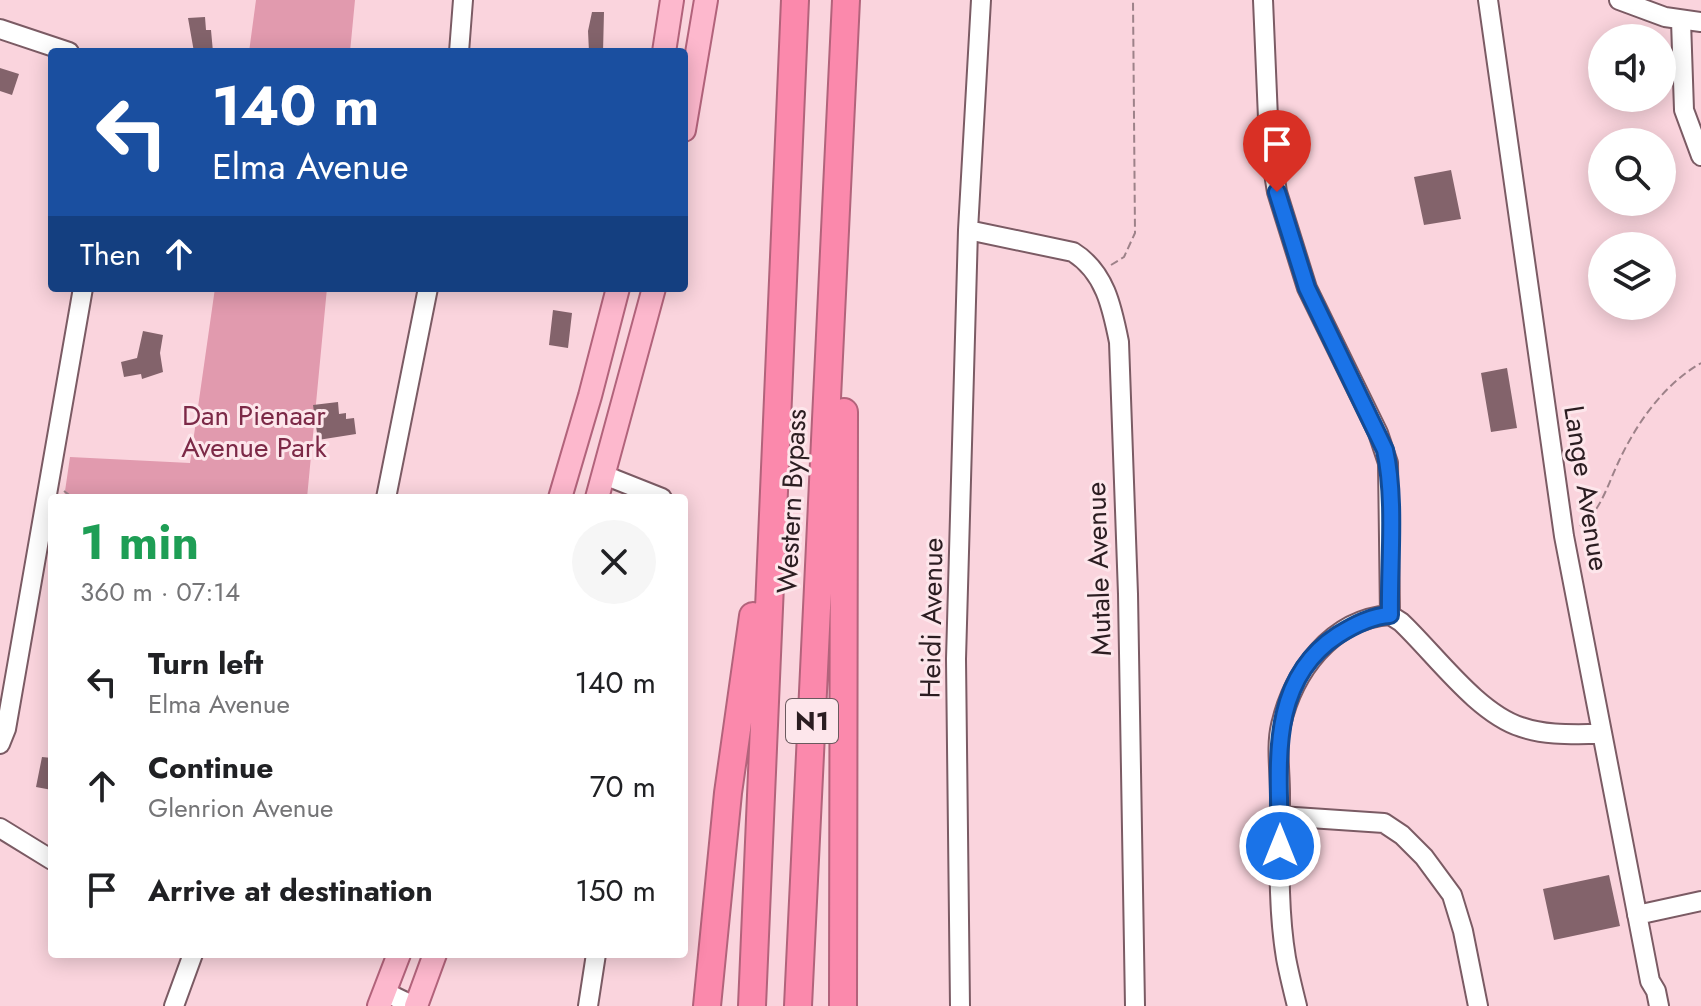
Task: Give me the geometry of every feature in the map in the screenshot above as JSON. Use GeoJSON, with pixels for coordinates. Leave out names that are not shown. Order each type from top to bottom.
{"type":"FeatureCollection","features":[{"type":"Feature","properties":{"kind":"highway","name":"Western Bypass"},"geometry":{"type":"LineString","coordinates":[[752,1006],[795,0]]}},
{"type":"Feature","properties":{"kind":"highway","name":"Western Bypass"},"geometry":{"type":"LineString","coordinates":[[798,1006],[846,0]]}},
{"type":"Feature","properties":{"kind":"highway"},"geometry":{"type":"LineString","coordinates":[[842,117],[843,1006]]}},
{"type":"Feature","properties":{"kind":"highway"},"geometry":{"type":"LineString","coordinates":[[707,1006],[728,793],[773,468]]}},
{"type":"Feature","properties":{"kind":"main road"},"geometry":{"type":"LineString","coordinates":[[665,48],[672,0]]}},
{"type":"Feature","properties":{"kind":"main road"},"geometry":{"type":"LineString","coordinates":[[688,106],[706,0]]}},
{"type":"Feature","properties":{"kind":"main road"},"geometry":{"type":"LineString","coordinates":[[561,494],[617,292]]}},
{"type":"Feature","properties":{"kind":"main road"},"geometry":{"type":"LineString","coordinates":[[598,494],[653,292]]}},
{"type":"Feature","properties":{"kind":"main road"},"geometry":{"type":"LineString","coordinates":[[382,999],[397,958]]}},
{"type":"Feature","properties":{"kind":"main road"},"geometry":{"type":"LineString","coordinates":[[415,1006],[433,958]]}},
{"type":"Feature","properties":{"kind":"street"},"geometry":{"type":"LineString","coordinates":[[459,48],[463,0]]}},
{"type":"Feature","properties":{"kind":"street","name":"Heidi Avenue"},"geometry":{"type":"LineString","coordinates":[[960,1006],[956,659],[968,230],[981,0]]}},
{"type":"Feature","properties":{"kind":"street"},"geometry":{"type":"LineString","coordinates":[[1263,0],[1269,142],[1277,192],[1307,288],[1385,450],[1389,479],[1390,615]]}},
{"type":"Feature","properties":{"kind":"street","name":"Lange Avenue"},"geometry":{"type":"LineString","coordinates":[[1488,0],[1564,536],[1650,981],[1659,1006]]}},
{"type":"Feature","properties":{"kind":"street"},"geometry":{"type":"LineString","coordinates":[[1619,0],[1681,21],[1701,22]]}},
{"type":"Feature","properties":{"kind":"street"},"geometry":{"type":"LineString","coordinates":[[1681,21],[1684,110],[1701,156]]}},
{"type":"Feature","properties":{"kind":"street"},"geometry":{"type":"LineString","coordinates":[[0,29],[57,48]]}},
{"type":"Feature","properties":{"kind":"street","name":"Mutale Avenue"},"geometry":{"type":"LineString","coordinates":[[968,230],[1073,252],[1088,262],[1097,274],[1113,312],[1119,342],[1128,594],[1135,1006]]}},
{"type":"Feature","properties":{"kind":"street"},"geometry":{"type":"LineString","coordinates":[[0,744],[6,729],[82,292]]}},
{"type":"Feature","properties":{"kind":"street"},"geometry":{"type":"LineString","coordinates":[[387,494],[427,292]]}},
{"type":"Feature","properties":{"kind":"street"},"geometry":{"type":"LineString","coordinates":[[604,475],[652,494]]}},
{"type":"Feature","properties":{"kind":"street"},"geometry":{"type":"LineString","coordinates":[[1297,1006],[1286,958],[1281,906],[1280,729],[1299,676],[1317,651],[1370,619],[1390,615],[1414,634],[1493,714],[1520,727],[1550,734],[1601,734]]}},
{"type":"Feature","properties":{"kind":"street"},"geometry":{"type":"LineString","coordinates":[[1280,816],[1384,823],[1402,835],[1424,857],[1452,895],[1463,931],[1478,1006]]}},
{"type":"Feature","properties":{"kind":"street"},"geometry":{"type":"LineString","coordinates":[[0,828],[48,858]]}},
{"type":"Feature","properties":{"kind":"street"},"geometry":{"type":"LineString","coordinates":[[1637,915],[1701,901]]}},
{"type":"Feature","properties":{"kind":"street"},"geometry":{"type":"LineString","coordinates":[[174,1006],[192,958]]}},
{"type":"Feature","properties":{"kind":"street"},"geometry":{"type":"LineString","coordinates":[[588,1006],[595,958]]}},
{"type":"Feature","properties":{"kind":"street","name":"Lange Avenue"},"geometry":{"type":"LineString","coordinates":[[1649,1006],[1647,991],[1650,981]]}},
{"type":"Feature","properties":{"kind":"street"},"geometry":{"type":"LineString","coordinates":[[382,999],[415,1006]]}},
{"type":"Feature","properties":{"kind":"path"},"geometry":{"type":"LineString","coordinates":[[1097,274],[1124,257],[1135,233],[1133,0]]}},
{"type":"Feature","properties":{"kind":"path"},"geometry":{"type":"LineString","coordinates":[[1564,536],[1585,523],[1600,501],[1634,432],[1653,405],[1684,373],[1701,363]]}},
{"type":"Feature","properties":{"kind":"green space"},"geometry":{"type":"Polygon","coordinates":[[[256,0],[355,0],[350,48],[250,48],[256,0]]]}},
{"type":"Feature","properties":{"kind":"green space","name":"Dan Pienaar Avenue Park"},"geometry":{"type":"Polygon","coordinates":[[[214,292],[327,292],[307,494],[65,494],[70,457],[190,463],[214,292]]]}},
{"type":"Feature","properties":{"kind":"building"},"geometry":{"type":"Polygon","coordinates":[[[592,12],[604,12],[603,48],[589,48],[592,12]]]}},
{"type":"Feature","properties":{"kind":"building"},"geometry":{"type":"Polygon","coordinates":[[[205,17],[206,30],[211,30],[213,48],[193,48],[188,18],[205,17]]]}},
{"type":"Feature","properties":{"kind":"building"},"geometry":{"type":"Polygon","coordinates":[[[0,68],[19,74],[12,95],[0,91],[0,68]]]}},
{"type":"Feature","properties":{"kind":"building"},"geometry":{"type":"Polygon","coordinates":[[[1451,170],[1461,219],[1424,225],[1414,177],[1451,170]]]}},
{"type":"Feature","properties":{"kind":"building"},"geometry":{"type":"Polygon","coordinates":[[[553,310],[572,313],[568,348],[549,345],[553,310]]]}},
{"type":"Feature","properties":{"kind":"building"},"geometry":{"type":"Polygon","coordinates":[[[143,331],[163,335],[160,353],[163,372],[142,379],[141,374],[124,377],[121,362],[137,358],[143,331]]]}},
{"type":"Feature","properties":{"kind":"building"},"geometry":{"type":"Polygon","coordinates":[[[1507,368],[1517,428],[1491,432],[1481,373],[1507,368]]]}},
{"type":"Feature","properties":{"kind":"building"},"geometry":{"type":"Polygon","coordinates":[[[338,402],[339,414],[346,413],[346,419],[354,418],[356,434],[318,440],[313,405],[338,402]]]}},
{"type":"Feature","properties":{"kind":"building"},"geometry":{"type":"Polygon","coordinates":[[[42,757],[48,758],[48,789],[36,787],[42,757]]]}},
{"type":"Feature","properties":{"kind":"building"},"geometry":{"type":"Polygon","coordinates":[[[1609,875],[1620,926],[1554,940],[1543,889],[1609,875]]]}},
{"type":"Feature","properties":{"kind":"route"},"geometry":{"type":"LineString","coordinates":[[1277,192],[1307,288],[1385,450],[1389,479],[1390,615],[1370,619],[1334,638],[1317,651],[1299,676],[1280,729],[1280,846]]}}]}
